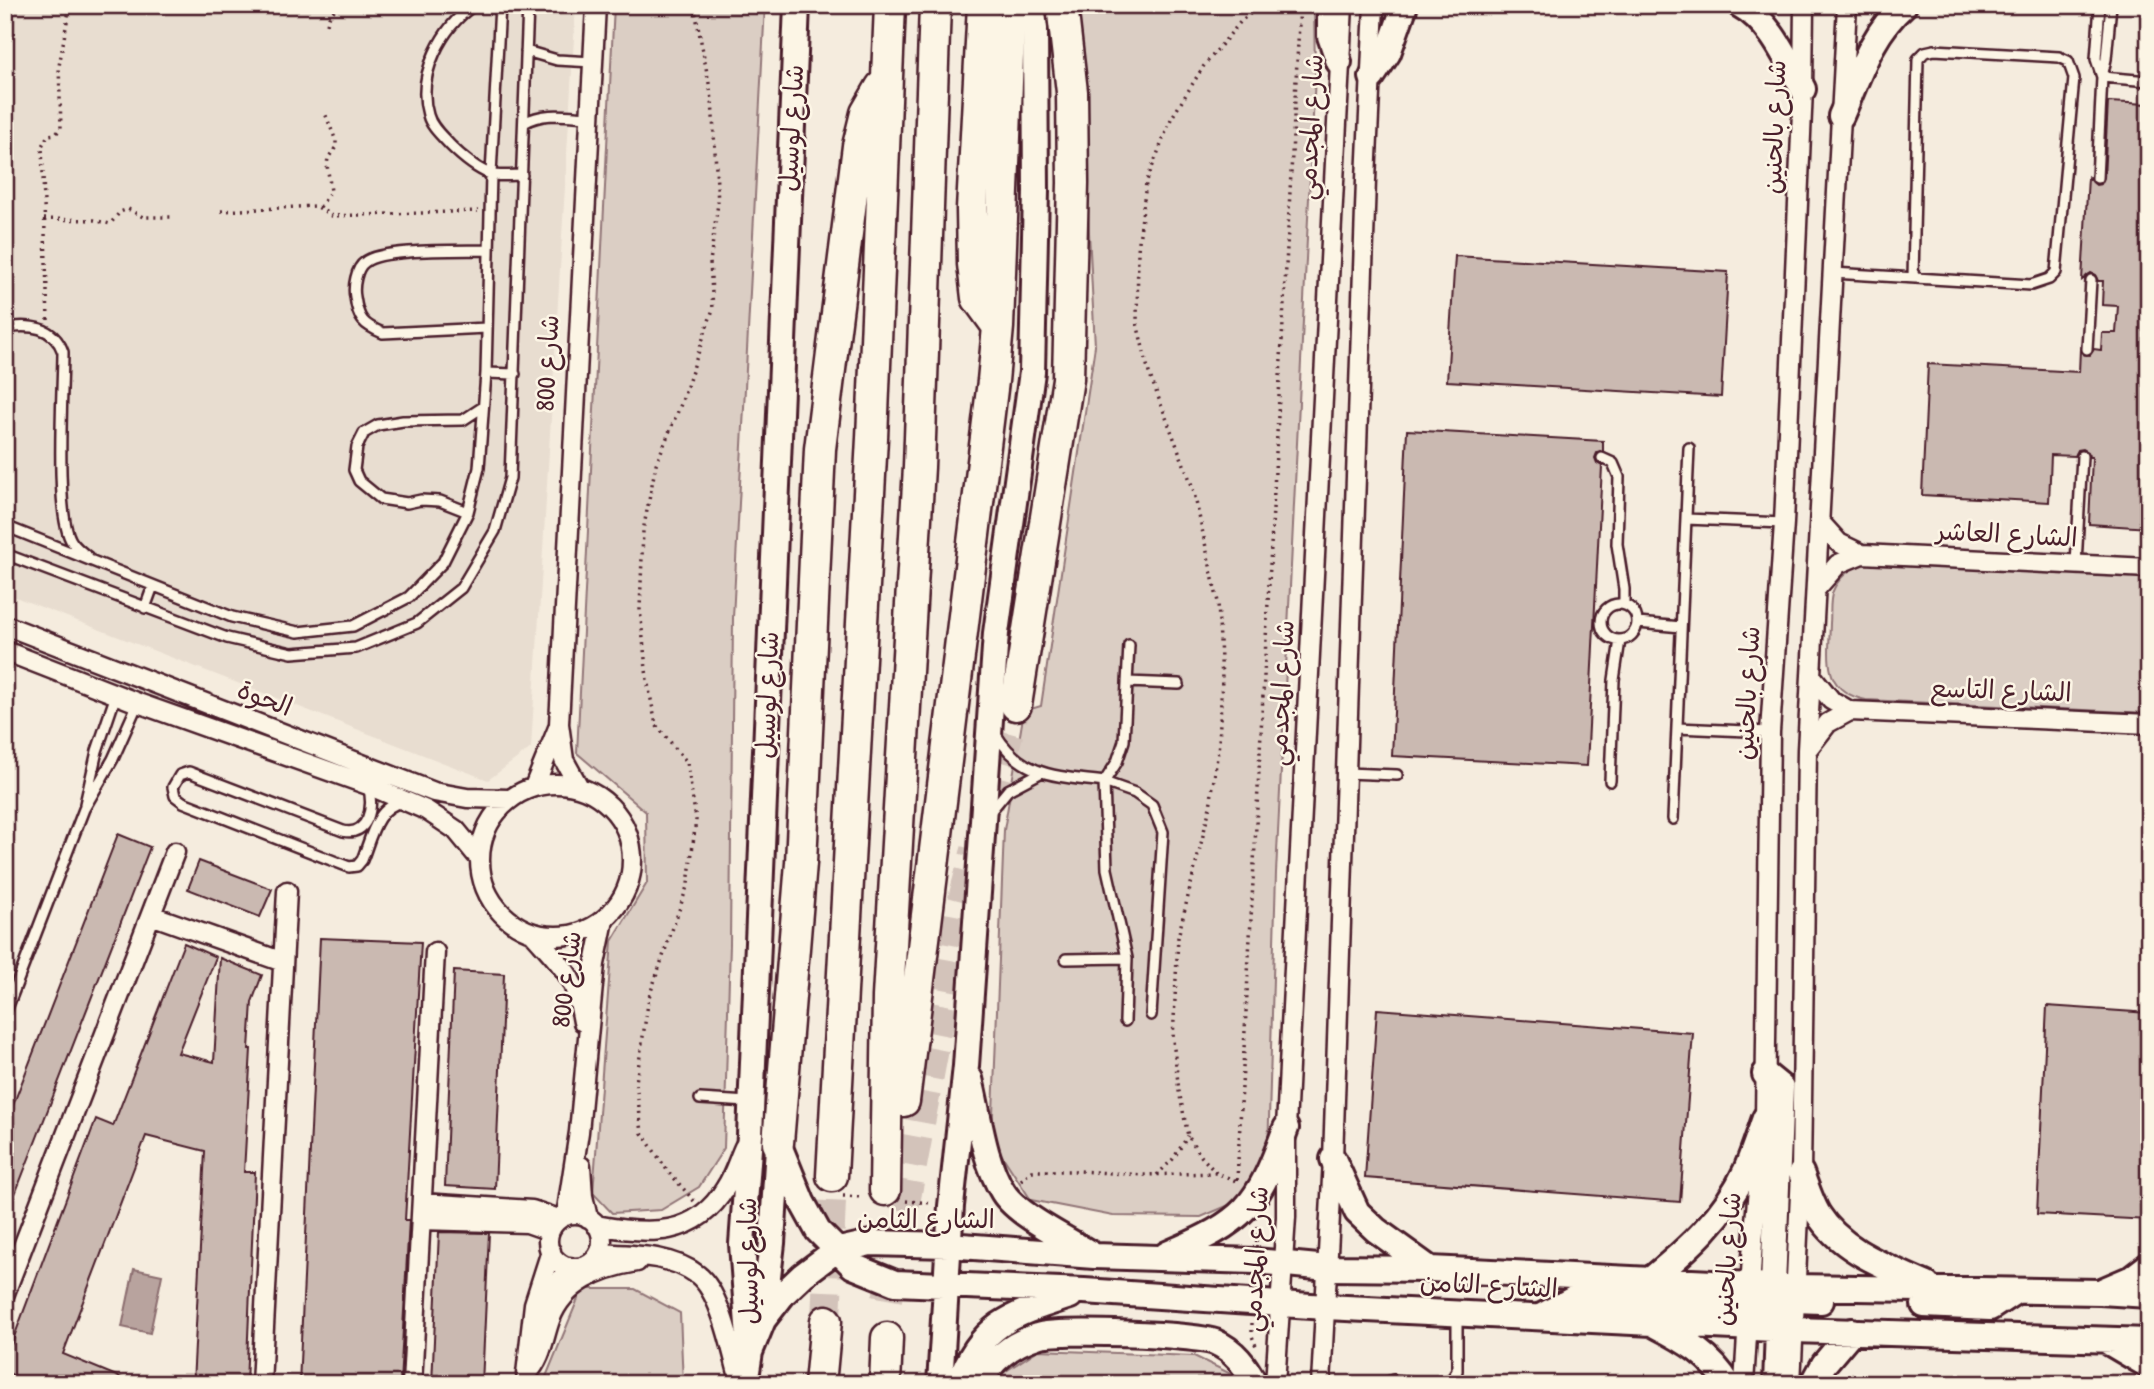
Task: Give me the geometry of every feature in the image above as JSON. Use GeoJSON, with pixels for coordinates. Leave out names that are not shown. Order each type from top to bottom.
{"type":"FeatureCollection","features":[{"type":"Feature","properties":{"kind":"highway"},"geometry":{"type":"LineString","coordinates":[[835,1186],[872,438],[890,5]]}},
{"type":"Feature","properties":{"kind":"highway"},"geometry":{"type":"LineString","coordinates":[[884,1190],[888,997],[919,467],[934,5]]}},
{"type":"Feature","properties":{"kind":"highway"},"geometry":{"type":"LineString","coordinates":[[983,5],[972,209],[973,264],[977,298],[998,327]]}},
{"type":"Feature","properties":{"kind":"highway"},"geometry":{"type":"LineString","coordinates":[[884,1190],[903,1104],[987,444],[998,327],[1009,28],[1016,5]]}},
{"type":"Feature","properties":{"kind":"highway"},"geometry":{"type":"LineString","coordinates":[[1016,705],[1068,379],[1073,184],[1072,92],[1062,5]]}},
{"type":"Feature","properties":{"kind":"highway"},"geometry":{"type":"LineString","coordinates":[[778,1143],[801,863],[820,449],[858,146],[866,113],[887,77]]}},
{"type":"Feature","properties":{"kind":"highway"},"geometry":{"type":"LineString","coordinates":[[820,1384],[826,1321]]}},
{"type":"Feature","properties":{"kind":"highway"},"geometry":{"type":"LineString","coordinates":[[885,1384],[887,1338]]}},
{"type":"Feature","properties":{"kind":"street","name":"شارع 800"},"geometry":{"type":"LineString","coordinates":[[579,787],[564,760],[559,724],[596,5]]}},
{"type":"Feature","properties":{"kind":"street","name":"شارع لوسيل"},"geometry":{"type":"LineString","coordinates":[[743,1384],[750,1352],[742,1244],[750,1135],[797,5]]}},
{"type":"Feature","properties":{"kind":"street"},"geometry":{"type":"LineString","coordinates":[[940,1384],[948,1245],[966,1066],[996,633],[1032,372],[1036,191],[1035,29],[1032,5]]}},
{"type":"Feature","properties":{"kind":"street"},"geometry":{"type":"LineString","coordinates":[[1328,5],[1330,36],[1339,62]]}},
{"type":"Feature","properties":{"kind":"street","name":"شارع المجدمي"},"geometry":{"type":"LineString","coordinates":[[1275,1384],[1286,1217],[1286,1128],[1343,5]]}},
{"type":"Feature","properties":{"kind":"street"},"geometry":{"type":"LineString","coordinates":[[1321,1384],[1333,1159],[1374,5]]}},
{"type":"Feature","properties":{"kind":"street"},"geometry":{"type":"LineString","coordinates":[[1372,77],[1388,53],[1405,5]]}},
{"type":"Feature","properties":{"kind":"street"},"geometry":{"type":"LineString","coordinates":[[1740,5],[1760,18],[1803,89]]}},
{"type":"Feature","properties":{"kind":"street","name":"شارع بالحنين"},"geometry":{"type":"LineString","coordinates":[[1791,1384],[1774,1306],[1765,1074],[1770,732],[1784,523],[1803,89],[1804,5]]}},
{"type":"Feature","properties":{"kind":"street","name":"شارع بالحنين"},"geometry":{"type":"LineString","coordinates":[[1744,1384],[1774,1306],[1801,1173],[1807,750],[1847,5]]}},
{"type":"Feature","properties":{"kind":"street"},"geometry":{"type":"LineString","coordinates":[[1841,116],[1871,47],[1885,23],[1904,5]]}},
{"type":"Feature","properties":{"kind":"street","name":"الشارع العاشر"},"geometry":{"type":"LineString","coordinates":[[1820,522],[1839,543],[1862,554],[2149,568]]}},
{"type":"Feature","properties":{"kind":"street"},"geometry":{"type":"LineString","coordinates":[[1816,589],[1838,564],[1862,554]]}},
{"type":"Feature","properties":{"kind":"street","name":"الحوة"},"geometry":{"type":"LineString","coordinates":[[5,625],[434,792],[467,798],[509,799]]}},
{"type":"Feature","properties":{"kind":"street","name":"الحوة"},"geometry":{"type":"LineString","coordinates":[[5,651],[116,695],[368,785],[408,802],[447,822],[465,839],[479,858]]}},
{"type":"Feature","properties":{"kind":"street"},"geometry":{"type":"LineString","coordinates":[[116,695],[125,671]]}},
{"type":"Feature","properties":{"kind":"street"},"geometry":{"type":"LineString","coordinates":[[1811,675],[1831,700],[1850,711]]}},
{"type":"Feature","properties":{"kind":"street"},"geometry":{"type":"LineString","coordinates":[[138,703],[147,680]]}},
{"type":"Feature","properties":{"kind":"street"},"geometry":{"type":"LineString","coordinates":[[1807,750],[1828,723],[1850,711]]}},
{"type":"Feature","properties":{"kind":"street","name":"الشارع التاسع"},"geometry":{"type":"LineString","coordinates":[[1850,711],[2149,724]]}},
{"type":"Feature","properties":{"kind":"street","name":"شارع 800"},"geometry":{"type":"LineString","coordinates":[[534,787],[559,724]]}},
{"type":"Feature","properties":{"kind":"street"},"geometry":{"type":"LineString","coordinates":[[564,784],[579,787],[597,796],[613,809],[625,827],[631,846],[632,867],[628,887],[618,905],[604,920],[582,932],[558,936],[533,933],[511,922],[494,905],[482,883],[479,858],[483,836],[493,815],[509,799],[534,787],[564,784]]}},
{"type":"Feature","properties":{"kind":"street"},"geometry":{"type":"LineString","coordinates":[[5,1293],[175,852]]}},
{"type":"Feature","properties":{"kind":"street"},"geometry":{"type":"LineString","coordinates":[[261,1384],[287,891]]}},
{"type":"Feature","properties":{"kind":"street"},"geometry":{"type":"LineString","coordinates":[[151,915],[283,962]]}},
{"type":"Feature","properties":{"kind":"street","name":"شارع 800"},"geometry":{"type":"LineString","coordinates":[[558,1222],[579,1132],[595,964],[604,920]]}},
{"type":"Feature","properties":{"kind":"street","name":"شارع 800"},"geometry":{"type":"LineString","coordinates":[[533,933],[568,972],[575,985],[587,1046]]}},
{"type":"Feature","properties":{"kind":"street"},"geometry":{"type":"LineString","coordinates":[[412,1384],[435,952]]}},
{"type":"Feature","properties":{"kind":"street"},"geometry":{"type":"LineString","coordinates":[[966,1066],[991,1166],[1003,1193],[1020,1210],[1094,1256]]}},
{"type":"Feature","properties":{"kind":"street"},"geometry":{"type":"LineString","coordinates":[[1765,1074],[1782,1087],[1774,1306],[1776,1384]]}},
{"type":"Feature","properties":{"kind":"street"},"geometry":{"type":"LineString","coordinates":[[1649,1281],[1683,1252],[1724,1207],[1745,1171],[1765,1118]]}},
{"type":"Feature","properties":{"kind":"street"},"geometry":{"type":"LineString","coordinates":[[1156,1258],[1202,1239],[1234,1221],[1263,1186],[1286,1128]]}},
{"type":"Feature","properties":{"kind":"street","name":"شارع 800"},"geometry":{"type":"LineString","coordinates":[[579,1132],[583,1196],[592,1221]]}},
{"type":"Feature","properties":{"kind":"street"},"geometry":{"type":"LineString","coordinates":[[592,1221],[602,1238],[599,1253],[589,1263],[570,1267],[558,1261],[548,1245],[558,1222],[573,1214],[629,1231],[662,1231],[693,1222],[704,1215],[727,1187],[750,1135]]}},
{"type":"Feature","properties":{"kind":"street"},"geometry":{"type":"LineString","coordinates":[[763,1320],[772,1243],[778,1143]]}},
{"type":"Feature","properties":{"kind":"street","name":"الشارع الثامن"},"geometry":{"type":"LineString","coordinates":[[778,1143],[810,1219],[835,1251],[853,1266],[895,1283],[1650,1322],[1937,1289],[2149,1295]]}},
{"type":"Feature","properties":{"kind":"street"},"geometry":{"type":"LineString","coordinates":[[1333,1159],[1357,1212],[1376,1230],[1430,1269]]}},
{"type":"Feature","properties":{"kind":"street"},"geometry":{"type":"LineString","coordinates":[[1801,1173],[1818,1213],[1836,1235],[1857,1252],[1937,1289]]}},
{"type":"Feature","properties":{"kind":"street"},"geometry":{"type":"LineString","coordinates":[[421,1212],[532,1210],[558,1222]]}},
{"type":"Feature","properties":{"kind":"street","name":"الشارع الثامن"},"geometry":{"type":"LineString","coordinates":[[750,1352],[763,1320],[785,1293],[835,1251],[870,1243],[948,1245],[1094,1256],[1283,1262],[1328,1268],[1430,1269],[1649,1281],[1774,1306],[1852,1331],[2149,1342]]}},
{"type":"Feature","properties":{"kind":"street"},"geometry":{"type":"LineString","coordinates":[[526,1379],[531,1322],[538,1286],[551,1251]]}},
{"type":"Feature","properties":{"kind":"street"},"geometry":{"type":"LineString","coordinates":[[599,1253],[658,1258],[687,1268],[699,1276],[712,1292],[743,1384]]}},
{"type":"Feature","properties":{"kind":"street"},"geometry":{"type":"LineString","coordinates":[[526,1379],[541,1354],[557,1306],[573,1287],[609,1268],[658,1258]]}},
{"type":"Feature","properties":{"kind":"street"},"geometry":{"type":"LineString","coordinates":[[2100,1292],[2132,1278],[2149,1265]]}},
{"type":"Feature","properties":{"kind":"street"},"geometry":{"type":"LineString","coordinates":[[531,1322],[570,1267]]}},
{"type":"Feature","properties":{"kind":"street"},"geometry":{"type":"LineString","coordinates":[[960,1384],[974,1350],[985,1335],[1024,1311],[1084,1291]]}},
{"type":"Feature","properties":{"kind":"street"},"geometry":{"type":"LineString","coordinates":[[1539,1317],[1575,1298],[1774,1306],[1990,1308],[2016,1291]]}},
{"type":"Feature","properties":{"kind":"street"},"geometry":{"type":"LineString","coordinates":[[1650,1322],[1683,1340],[1706,1357],[1728,1384]]}},
{"type":"Feature","properties":{"kind":"street"},"geometry":{"type":"LineString","coordinates":[[1813,1384],[1824,1364],[1852,1331]]}},
{"type":"Feature","properties":{"kind":"street"},"geometry":{"type":"LineString","coordinates":[[981,1384],[990,1367],[1012,1348],[1040,1335],[1062,1334],[1156,1335],[1212,1341],[1231,1351],[1246,1365],[1255,1384]]}},
{"type":"Feature","properties":{"kind":"street"},"geometry":{"type":"LineString","coordinates":[[2106,1341],[2149,1366]]}},
{"type":"Feature","properties":{"kind":"lane"},"geometry":{"type":"LineString","coordinates":[[474,5],[454,23],[433,56],[426,101],[428,116],[436,130],[460,156],[491,174],[522,175]]}},
{"type":"Feature","properties":{"kind":"lane"},"geometry":{"type":"LineString","coordinates":[[5,526],[232,617],[298,632],[353,626],[409,597],[443,562],[468,512],[479,468],[486,373],[491,174],[500,5]]}},
{"type":"Feature","properties":{"kind":"lane"},"geometry":{"type":"LineString","coordinates":[[5,554],[227,638],[292,653],[356,648],[417,623],[461,588],[495,531],[510,478],[528,5]]}},
{"type":"Feature","properties":{"kind":"lane"},"geometry":{"type":"LineString","coordinates":[[2100,5],[2096,59],[2102,77]]}},
{"type":"Feature","properties":{"kind":"lane"},"geometry":{"type":"LineString","coordinates":[[2096,178],[2102,77],[2111,5]]}},
{"type":"Feature","properties":{"kind":"lane"},"geometry":{"type":"LineString","coordinates":[[1833,273],[1913,278],[2031,285],[2049,279],[2056,272],[2074,78],[2068,61],[2059,57],[1934,50],[1925,52],[1918,59],[1913,278]]}},
{"type":"Feature","properties":{"kind":"lane"},"geometry":{"type":"LineString","coordinates":[[526,51],[557,60],[593,62]]}},
{"type":"Feature","properties":{"kind":"lane"},"geometry":{"type":"LineString","coordinates":[[2102,77],[2149,81]]}},
{"type":"Feature","properties":{"kind":"lane"},"geometry":{"type":"LineString","coordinates":[[524,122],[552,114],[590,117]]}},
{"type":"Feature","properties":{"kind":"lane"},"geometry":{"type":"LineString","coordinates":[[487,328],[383,332],[368,327],[360,319],[354,294],[357,274],[364,262],[383,254],[489,250]]}},
{"type":"Feature","properties":{"kind":"lane"},"geometry":{"type":"LineString","coordinates":[[2087,349],[2091,280]]}},
{"type":"Feature","properties":{"kind":"lane"},"geometry":{"type":"LineString","coordinates":[[5,328],[21,325],[34,327],[59,341],[63,352],[61,484],[65,517],[71,541],[92,561]]}},
{"type":"Feature","properties":{"kind":"lane"},"geometry":{"type":"LineString","coordinates":[[486,373],[515,374]]}},
{"type":"Feature","properties":{"kind":"lane"},"geometry":{"type":"LineString","coordinates":[[468,512],[440,501],[421,500],[407,503],[381,499],[359,481],[355,470],[357,447],[364,433],[378,425],[403,421],[463,420],[483,407]]}},
{"type":"Feature","properties":{"kind":"lane"},"geometry":{"type":"LineString","coordinates":[[1673,819],[1689,448]]}},
{"type":"Feature","properties":{"kind":"lane"},"geometry":{"type":"LineString","coordinates":[[2076,564],[2082,456]]}},
{"type":"Feature","properties":{"kind":"lane"},"geometry":{"type":"LineString","coordinates":[[1602,458],[1613,463],[1619,477],[1618,544],[1624,604]]}},
{"type":"Feature","properties":{"kind":"lane"},"geometry":{"type":"LineString","coordinates":[[1686,519],[1784,523]]}},
{"type":"Feature","properties":{"kind":"lane"},"geometry":{"type":"LineString","coordinates":[[145,608],[153,586]]}},
{"type":"Feature","properties":{"kind":"lane"},"geometry":{"type":"LineString","coordinates":[[1624,604],[1634,611],[1638,623],[1632,635],[1620,640],[1605,633],[1601,623],[1608,607],[1624,604]]}},
{"type":"Feature","properties":{"kind":"lane"},"geometry":{"type":"LineString","coordinates":[[1638,623],[1681,627]]}},
{"type":"Feature","properties":{"kind":"lane"},"geometry":{"type":"LineString","coordinates":[[1610,780],[1614,680],[1620,640]]}},
{"type":"Feature","properties":{"kind":"lane"},"geometry":{"type":"LineString","coordinates":[[1125,1021],[1127,958],[1107,869],[1104,782],[1124,741],[1129,645]]}},
{"type":"Feature","properties":{"kind":"lane"},"geometry":{"type":"LineString","coordinates":[[1127,682],[1180,684]]}},
{"type":"Feature","properties":{"kind":"lane"},"geometry":{"type":"LineString","coordinates":[[5,1014],[84,809],[97,751],[116,695]]}},
{"type":"Feature","properties":{"kind":"lane"},"geometry":{"type":"LineString","coordinates":[[84,809],[113,759],[138,703]]}},
{"type":"Feature","properties":{"kind":"lane"},"geometry":{"type":"LineString","coordinates":[[990,722],[1009,754],[1029,768],[1040,773],[1104,782],[1135,793],[1152,805],[1163,832],[1151,1015]]}},
{"type":"Feature","properties":{"kind":"lane"},"geometry":{"type":"LineString","coordinates":[[1677,727],[1770,732]]}},
{"type":"Feature","properties":{"kind":"lane"},"geometry":{"type":"LineString","coordinates":[[368,785],[370,810],[362,828],[353,832],[343,831],[189,772],[176,778],[173,787],[175,796],[183,802],[349,867],[357,866],[362,860],[383,812],[394,804],[408,802]]}},
{"type":"Feature","properties":{"kind":"lane"},"geometry":{"type":"LineString","coordinates":[[982,829],[992,808],[1008,790],[1040,773]]}},
{"type":"Feature","properties":{"kind":"lane"},"geometry":{"type":"LineString","coordinates":[[1346,773],[1397,775]]}},
{"type":"Feature","properties":{"kind":"lane"},"geometry":{"type":"LineString","coordinates":[[1066,959],[1127,958]]}},
{"type":"Feature","properties":{"kind":"lane"},"geometry":{"type":"LineString","coordinates":[[700,1100],[750,1102]]}},
{"type":"Feature","properties":{"kind":"lane"},"geometry":{"type":"LineString","coordinates":[[1439,1384],[1452,1379],[1457,1371],[1457,1314]]}},
{"type":"Feature","properties":{"kind":"lane"},"geometry":{"type":"LineString","coordinates":[[1383,1384],[1401,1380],[1433,1384]]}},
{"type":"Feature","properties":{"kind":"path"},"geometry":{"type":"LineString","coordinates":[[48,333],[42,146],[48,135],[56,134],[61,128],[59,66],[70,5]]}},
{"type":"Feature","properties":{"kind":"path"},"geometry":{"type":"LineString","coordinates":[[327,24],[338,5]]}},
{"type":"Feature","properties":{"kind":"path"},"geometry":{"type":"LineString","coordinates":[[694,5],[712,99],[718,203],[710,262],[713,309],[681,404],[656,464],[643,531],[640,609],[647,679],[656,725],[687,762],[696,820],[688,884],[649,997],[636,1082],[642,1133],[704,1215]]}},
{"type":"Feature","properties":{"kind":"path"},"geometry":{"type":"LineString","coordinates":[[1216,1173],[1188,1136],[1173,1040],[1178,937],[1210,807],[1217,756],[1222,679],[1218,602],[1194,488],[1149,373],[1137,323],[1138,250],[1146,183],[1171,119],[1203,67],[1242,20],[1261,5]]}},
{"type":"Feature","properties":{"kind":"path"},"geometry":{"type":"LineString","coordinates":[[1237,1180],[1300,5]]}},
{"type":"Feature","properties":{"kind":"path"},"geometry":{"type":"LineString","coordinates":[[320,206],[331,191],[327,165],[336,147],[325,113]]}},
{"type":"Feature","properties":{"kind":"path"},"geometry":{"type":"LineString","coordinates":[[221,211],[320,206],[332,216],[491,211]]}},
{"type":"Feature","properties":{"kind":"path"},"geometry":{"type":"LineString","coordinates":[[44,219],[94,220],[110,224],[120,212],[128,209],[143,217],[174,217]]}},
{"type":"Feature","properties":{"kind":"path"},"geometry":{"type":"LineString","coordinates":[[1157,1175],[1173,1159],[1188,1136]]}},
{"type":"Feature","properties":{"kind":"path"},"geometry":{"type":"LineString","coordinates":[[1003,1193],[1032,1171],[1157,1175],[1216,1173],[1237,1180],[1254,1200]]}},
{"type":"Feature","properties":{"kind":"path"},"geometry":{"type":"LineString","coordinates":[[835,1186],[884,1190],[951,1206]]}},
{"type":"Feature","properties":{"kind":"shaded area"},"geometry":{"type":"Polygon","coordinates":[[[5,5],[576,5],[531,748],[488,780],[5,593],[5,5]]]}},
{"type":"Feature","properties":{"kind":"shaded area"},"geometry":{"type":"Polygon","coordinates":[[[614,5],[765,5],[733,618],[730,944],[724,1148],[699,1187],[661,1210],[612,1213],[593,1193],[612,941],[647,883],[646,812],[577,753],[614,5]]]}},
{"type":"Feature","properties":{"kind":"shaded area"},"geometry":{"type":"Polygon","coordinates":[[[1077,5],[1314,5],[1315,75],[1276,873],[1267,1189],[1201,1217],[1113,1216],[1031,1200],[992,1140],[1004,830],[1024,711],[1041,706],[1095,346],[1077,5]]]}},
{"type":"Feature","properties":{"kind":"shaded area"},"geometry":{"type":"Polygon","coordinates":[[[1863,562],[2149,576],[2149,713],[1866,700],[1852,696],[1835,681],[1831,672],[1831,603],[1838,581],[1863,562]]]}},
{"type":"Feature","properties":{"kind":"shaded area"},"geometry":{"type":"Polygon","coordinates":[[[134,1269],[162,1275],[150,1333],[122,1327],[134,1269]]]}},
{"type":"Feature","properties":{"kind":"shaded area"},"geometry":{"type":"Polygon","coordinates":[[[582,1289],[635,1289],[680,1313],[683,1384],[543,1384],[582,1289]]]}},
{"type":"Feature","properties":{"kind":"shaded area"},"geometry":{"type":"Polygon","coordinates":[[[1038,1350],[1194,1356],[1233,1375],[1236,1384],[996,1384],[997,1377],[1038,1350]]]}},
{"type":"Feature","properties":{"kind":"building"},"geometry":{"type":"Polygon","coordinates":[[[2108,102],[2149,104],[2149,528],[2089,524],[2092,457],[2083,449],[2078,450],[2075,456],[2051,455],[2049,502],[1922,495],[1928,364],[2079,372],[2080,349],[2083,354],[2090,355],[2094,349],[2101,350],[2102,333],[2116,333],[2118,306],[2102,305],[2103,281],[2098,281],[2091,273],[2082,280],[2088,177],[2096,185],[2101,184],[2104,178],[2108,102]]]}},
{"type":"Feature","properties":{"kind":"building"},"geometry":{"type":"Polygon","coordinates":[[[1455,256],[1728,272],[1721,397],[1447,381],[1455,256]]]}},
{"type":"Feature","properties":{"kind":"building"},"geometry":{"type":"Polygon","coordinates":[[[1407,430],[1603,441],[1603,451],[1597,453],[1595,458],[1602,466],[1587,766],[1392,756],[1407,430]]]}},
{"type":"Feature","properties":{"kind":"building"},"geometry":{"type":"Polygon","coordinates":[[[118,834],[150,847],[5,1220],[5,1126],[118,834]]]}},
{"type":"Feature","properties":{"kind":"building"},"geometry":{"type":"Polygon","coordinates":[[[199,861],[272,889],[260,917],[188,889],[199,861]]]}},
{"type":"Feature","properties":{"kind":"building"},"geometry":{"type":"Polygon","coordinates":[[[320,938],[421,942],[405,1220],[409,1220],[400,1384],[299,1384],[320,938]]]}},
{"type":"Feature","properties":{"kind":"building"},"geometry":{"type":"Polygon","coordinates":[[[184,943],[216,957],[178,1053],[214,1062],[220,958],[262,975],[252,1002],[244,1172],[255,1172],[246,1384],[193,1384],[205,1151],[146,1136],[63,1354],[136,1384],[13,1384],[16,1376],[5,1372],[5,1361],[96,1119],[113,1126],[184,943]]]}},
{"type":"Feature","properties":{"kind":"building"},"geometry":{"type":"Polygon","coordinates":[[[454,971],[504,974],[495,1189],[445,1186],[454,971]]]}},
{"type":"Feature","properties":{"kind":"building"},"geometry":{"type":"Polygon","coordinates":[[[2047,1006],[2149,1013],[2149,1220],[2037,1214],[2047,1006]]]}},
{"type":"Feature","properties":{"kind":"building"},"geometry":{"type":"Polygon","coordinates":[[[1377,1009],[1693,1033],[1680,1202],[1365,1178],[1377,1009]]]}},
{"type":"Feature","properties":{"kind":"building"},"geometry":{"type":"Polygon","coordinates":[[[439,1232],[489,1233],[482,1384],[432,1384],[439,1232]]]}},
{"type":"Feature","properties":{"kind":"tunnel"},"geometry":{"type":"LineString","coordinates":[[989,805],[1016,705]]}},
{"type":"Feature","properties":{"kind":"tunnel"},"geometry":{"type":"LineString","coordinates":[[887,1299],[960,910],[976,850]]}},
{"type":"Feature","properties":{"kind":"tunnel"},"geometry":{"type":"LineString","coordinates":[[826,1321],[832,1176]]}}]}
